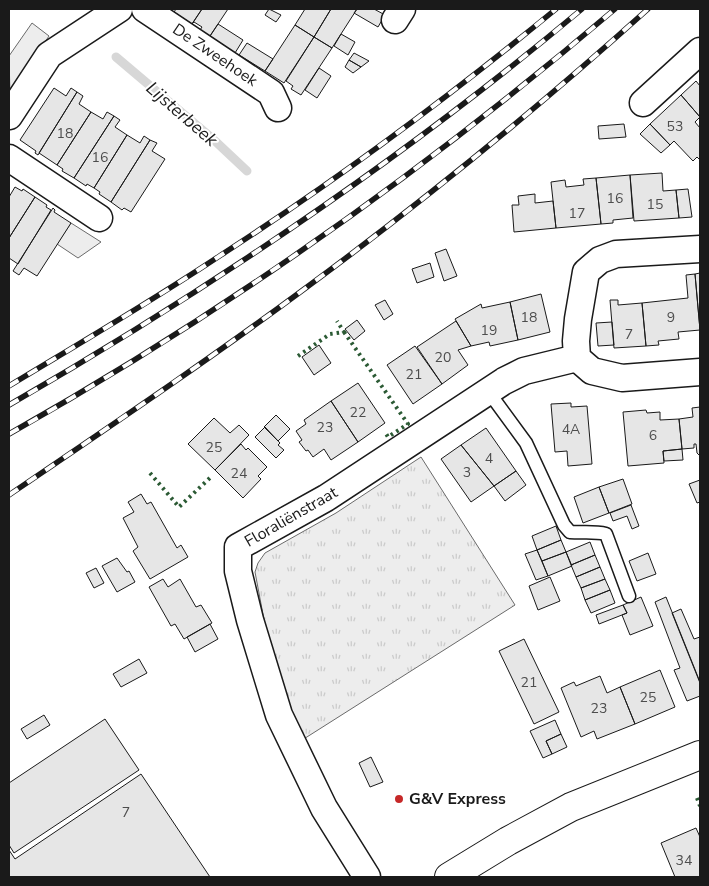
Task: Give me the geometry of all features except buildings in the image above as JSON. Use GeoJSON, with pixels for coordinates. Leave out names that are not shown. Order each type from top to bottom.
{"type":"FeatureCollection","features":[{"type":"Feature","properties":{"kind":"main road"},"geometry":{"type":"LineString","coordinates":[[449,877],[508,841],[571,807],[700,755]]}},
{"type":"Feature","properties":{"kind":"street"},"geometry":{"type":"LineString","coordinates":[[9,116],[49,55],[119,9]]}},
{"type":"Feature","properties":{"kind":"street","name":"De Zweehoek"},"geometry":{"type":"LineString","coordinates":[[145,9],[271,93],[278,108]]}},
{"type":"Feature","properties":{"kind":"street"},"geometry":{"type":"LineString","coordinates":[[643,103],[700,51]]}},
{"type":"Feature","properties":{"kind":"street"},"geometry":{"type":"LineString","coordinates":[[9,158],[99,218]]}},
{"type":"Feature","properties":{"kind":"street"},"geometry":{"type":"LineString","coordinates":[[700,249],[616,254],[600,260],[586,272],[576,342],[577,358],[592,371],[622,378],[700,372]]}},
{"type":"Feature","properties":{"kind":"street","name":"Floraliënstraat"},"geometry":{"type":"LineString","coordinates":[[367,877],[324,808],[279,715],[250,620],[238,570],[238,547],[326,498],[504,381],[524,371],[577,358]]}},
{"type":"Feature","properties":{"kind":"lane"},"geometry":{"type":"LineString","coordinates":[[488,391],[526,443],[564,525],[570,532],[583,534],[595,531],[606,534],[629,596]]}},
{"type":"Feature","properties":{"kind":"green space"},"geometry":{"type":"Polygon","coordinates":[[[421,457],[515,605],[299,742],[265,625],[255,572],[258,563],[265,553],[336,513],[421,457]]]}},
{"type":"Feature","properties":{"kind":"shaded area"},"geometry":{"type":"Polygon","coordinates":[[[32,23],[49,36],[10,95],[9,56],[32,23]]]}},
{"type":"Feature","properties":{"kind":"shaded area"},"geometry":{"type":"Polygon","coordinates":[[[71,223],[101,242],[78,258],[57,244],[71,223]]]}},
{"type":"Feature","properties":{"kind":"waterway","name":"Lijsterbeek"},"geometry":{"type":"LineString","coordinates":[[116,57],[214,140],[247,171]]}},
{"type":"Feature","properties":{"kind":"railway"},"geometry":{"type":"LineString","coordinates":[[9,386],[169,289],[264,227],[434,106],[556,9]]}},
{"type":"Feature","properties":{"kind":"railway"},"geometry":{"type":"LineString","coordinates":[[9,405],[158,315],[304,219],[446,117],[582,9]]}},
{"type":"Feature","properties":{"kind":"railway"},"geometry":{"type":"LineString","coordinates":[[9,434],[89,388],[168,339],[246,289],[322,236],[471,126],[615,9]]}},
{"type":"Feature","properties":{"kind":"railway"},"geometry":{"type":"LineString","coordinates":[[9,495],[196,367],[395,221],[565,82],[648,9]]}},
{"type":"Feature","properties":{"kind":"hedge"},"geometry":{"type":"LineString","coordinates":[[298,356],[330,334],[344,332],[337,321]]}},
{"type":"Feature","properties":{"kind":"hedge"},"geometry":{"type":"LineString","coordinates":[[344,332],[408,424],[388,437],[385,432]]}},
{"type":"Feature","properties":{"kind":"hedge"},"geometry":{"type":"LineString","coordinates":[[150,473],[179,507],[212,476]]}},
{"type":"Feature","properties":{"kind":"hedge"},"geometry":{"type":"LineString","coordinates":[[697,798],[700,806]]}},
{"type":"Feature","properties":{"kind":"place","name":"G&V Express"},"geometry":{"type":"Point","coordinates":[399,799]}}]}
